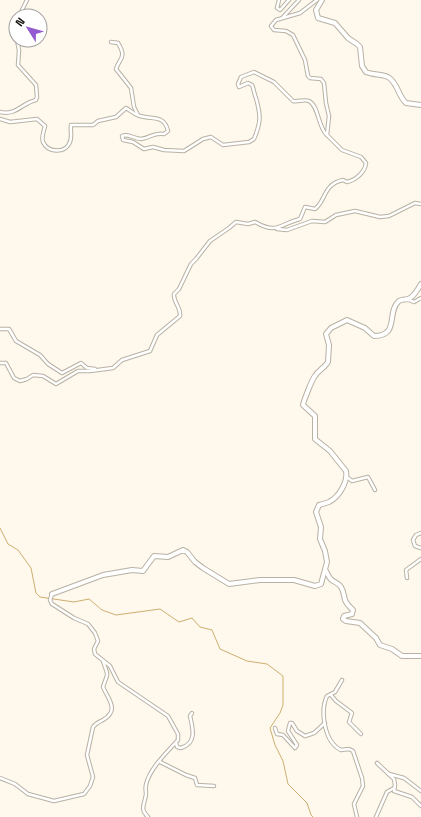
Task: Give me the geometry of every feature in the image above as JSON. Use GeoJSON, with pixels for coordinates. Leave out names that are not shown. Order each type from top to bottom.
{"type":"FeatureCollection","features":[{"type":"Feature","properties":{"kind":"street"},"geometry":{"type":"LineString","coordinates":[[279,0],[277,8],[280,10],[289,0]]}},
{"type":"Feature","properties":{"kind":"street"},"geometry":{"type":"LineString","coordinates":[[299,0],[282,17],[273,22],[272,29],[286,31],[292,34],[301,50],[308,76],[310,78],[320,79],[324,83],[329,116],[327,135]]}},
{"type":"Feature","properties":{"kind":"street"},"geometry":{"type":"LineString","coordinates":[[282,17],[300,13],[317,0]]}},
{"type":"Feature","properties":{"kind":"street"},"geometry":{"type":"LineString","coordinates":[[322,0],[316,10],[318,18],[335,23],[348,38],[360,47],[362,66],[366,72],[387,76],[397,87],[401,99],[406,103],[421,105]]}},
{"type":"Feature","properties":{"kind":"street"},"geometry":{"type":"LineString","coordinates":[[111,42],[118,43],[122,50],[122,59],[116,68],[131,88],[134,107],[139,116]]}},
{"type":"Feature","properties":{"kind":"street"},"geometry":{"type":"LineString","coordinates":[[0,112],[10,113],[19,110],[29,101],[36,100],[37,97],[36,86],[18,65],[19,48]]}},
{"type":"Feature","properties":{"kind":"street"},"geometry":{"type":"LineString","coordinates":[[0,120],[10,122],[37,119],[45,126],[43,136],[44,143],[50,149],[59,151],[66,149],[69,145],[71,140],[70,127],[73,124],[90,126],[98,121],[116,117],[126,108],[139,116],[160,118],[167,125],[168,130],[164,134],[155,133],[141,139],[126,135],[122,136],[123,140],[133,142],[144,148],[153,147],[164,150],[184,151],[203,138],[211,137],[223,145],[253,141],[260,119],[260,111],[252,85],[248,83],[239,87],[238,84],[241,77],[254,72],[274,82],[293,101],[307,100],[312,103],[322,130],[342,150],[361,157],[366,163],[364,171],[353,180],[347,182],[343,180],[335,184],[325,192],[321,204],[316,208],[307,206],[300,219],[291,221],[282,228],[264,227],[255,222],[246,224],[236,222],[212,238],[191,264],[179,289],[174,294],[174,299],[181,312],[180,316],[157,335],[152,350],[122,360],[113,368],[78,371],[56,384],[42,376],[33,374],[27,379],[20,381],[14,378],[6,363],[0,363]]}},
{"type":"Feature","properties":{"kind":"street"},"geometry":{"type":"LineString","coordinates":[[275,228],[283,230],[301,226],[312,221],[325,222],[336,215],[353,211],[380,217],[389,216],[415,203],[421,204]]}},
{"type":"Feature","properties":{"kind":"street"},"geometry":{"type":"LineString","coordinates":[[148,817],[142,806],[146,794],[146,785],[166,751],[176,742],[179,737],[178,734],[168,716],[118,682],[110,666],[95,654],[94,649],[98,641],[92,628],[83,621],[74,618],[52,604],[50,600],[52,594],[103,574],[143,570],[154,556],[168,557],[183,550],[203,568],[232,585],[260,580],[294,580],[317,586],[322,582],[326,570],[327,557],[320,539],[321,527],[316,512],[320,505],[331,501],[340,491],[346,477],[346,471],[330,451],[315,439],[315,416],[303,405],[303,400],[309,390],[314,376],[328,362],[329,345],[326,334],[328,330],[344,321],[350,320],[365,328],[372,335],[380,336],[390,330],[398,303],[411,298],[421,284]]}},
{"type":"Feature","properties":{"kind":"street"},"geometry":{"type":"LineString","coordinates":[[406,299],[414,302],[421,298]]}},
{"type":"Feature","properties":{"kind":"street"},"geometry":{"type":"LineString","coordinates":[[0,329],[9,329],[16,341],[40,355],[48,364],[62,373],[81,363],[88,368],[97,370]]}},
{"type":"Feature","properties":{"kind":"street"},"geometry":{"type":"LineString","coordinates":[[346,477],[352,481],[366,477],[372,482],[375,490]]}},
{"type":"Feature","properties":{"kind":"street"},"geometry":{"type":"LineString","coordinates":[[421,533],[416,535],[413,540],[415,546],[421,548]]}},
{"type":"Feature","properties":{"kind":"street"},"geometry":{"type":"LineString","coordinates":[[407,578],[405,572],[406,570],[421,559]]}},
{"type":"Feature","properties":{"kind":"street"},"geometry":{"type":"LineString","coordinates":[[326,570],[330,580],[339,585],[343,590],[345,603],[353,610],[352,614],[344,616],[343,619],[346,621],[360,623],[376,638],[380,645],[392,649],[402,656],[421,656]]}},
{"type":"Feature","properties":{"kind":"street"},"geometry":{"type":"LineString","coordinates":[[0,778],[15,784],[28,794],[54,801],[84,794],[90,786],[93,777],[88,755],[94,725],[108,717],[112,712],[110,698],[103,687],[108,679],[108,674],[103,661]]}},
{"type":"Feature","properties":{"kind":"street"},"geometry":{"type":"LineString","coordinates":[[342,680],[335,692],[327,696],[323,708],[325,723],[337,748],[353,751],[360,769],[363,782],[354,804],[357,817]]}},
{"type":"Feature","properties":{"kind":"street"},"geometry":{"type":"LineString","coordinates":[[331,694],[336,701],[352,713],[349,722],[360,734]]}},
{"type":"Feature","properties":{"kind":"street"},"geometry":{"type":"LineString","coordinates":[[176,742],[179,748],[186,746],[189,743],[194,731],[190,716],[192,713]]}},
{"type":"Feature","properties":{"kind":"street"},"geometry":{"type":"LineString","coordinates":[[276,728],[279,736],[283,735],[295,748],[297,745],[288,731],[290,723],[292,723],[300,734],[308,736],[325,723]]}},
{"type":"Feature","properties":{"kind":"street"},"geometry":{"type":"LineString","coordinates":[[160,762],[195,778],[197,785],[214,786]]}},
{"type":"Feature","properties":{"kind":"street"},"geometry":{"type":"LineString","coordinates":[[377,763],[395,782],[394,792],[412,797],[421,806]]}},
{"type":"Feature","properties":{"kind":"street"},"geometry":{"type":"LineString","coordinates":[[389,774],[404,778],[421,792]]}},
{"type":"Feature","properties":{"kind":"street"},"geometry":{"type":"LineString","coordinates":[[376,817],[387,792],[394,788]]}},
{"type":"Feature","properties":{"kind":"waterway"},"geometry":{"type":"LineString","coordinates":[[0,528],[8,544],[18,550],[31,568],[36,593],[40,597],[74,602],[89,599],[102,610],[116,615],[160,609],[179,622],[192,618],[200,627],[212,630],[220,649],[247,661],[267,664],[283,676],[283,705],[280,713],[270,728],[275,745],[283,761],[288,784],[307,803],[313,817]]}}]}
